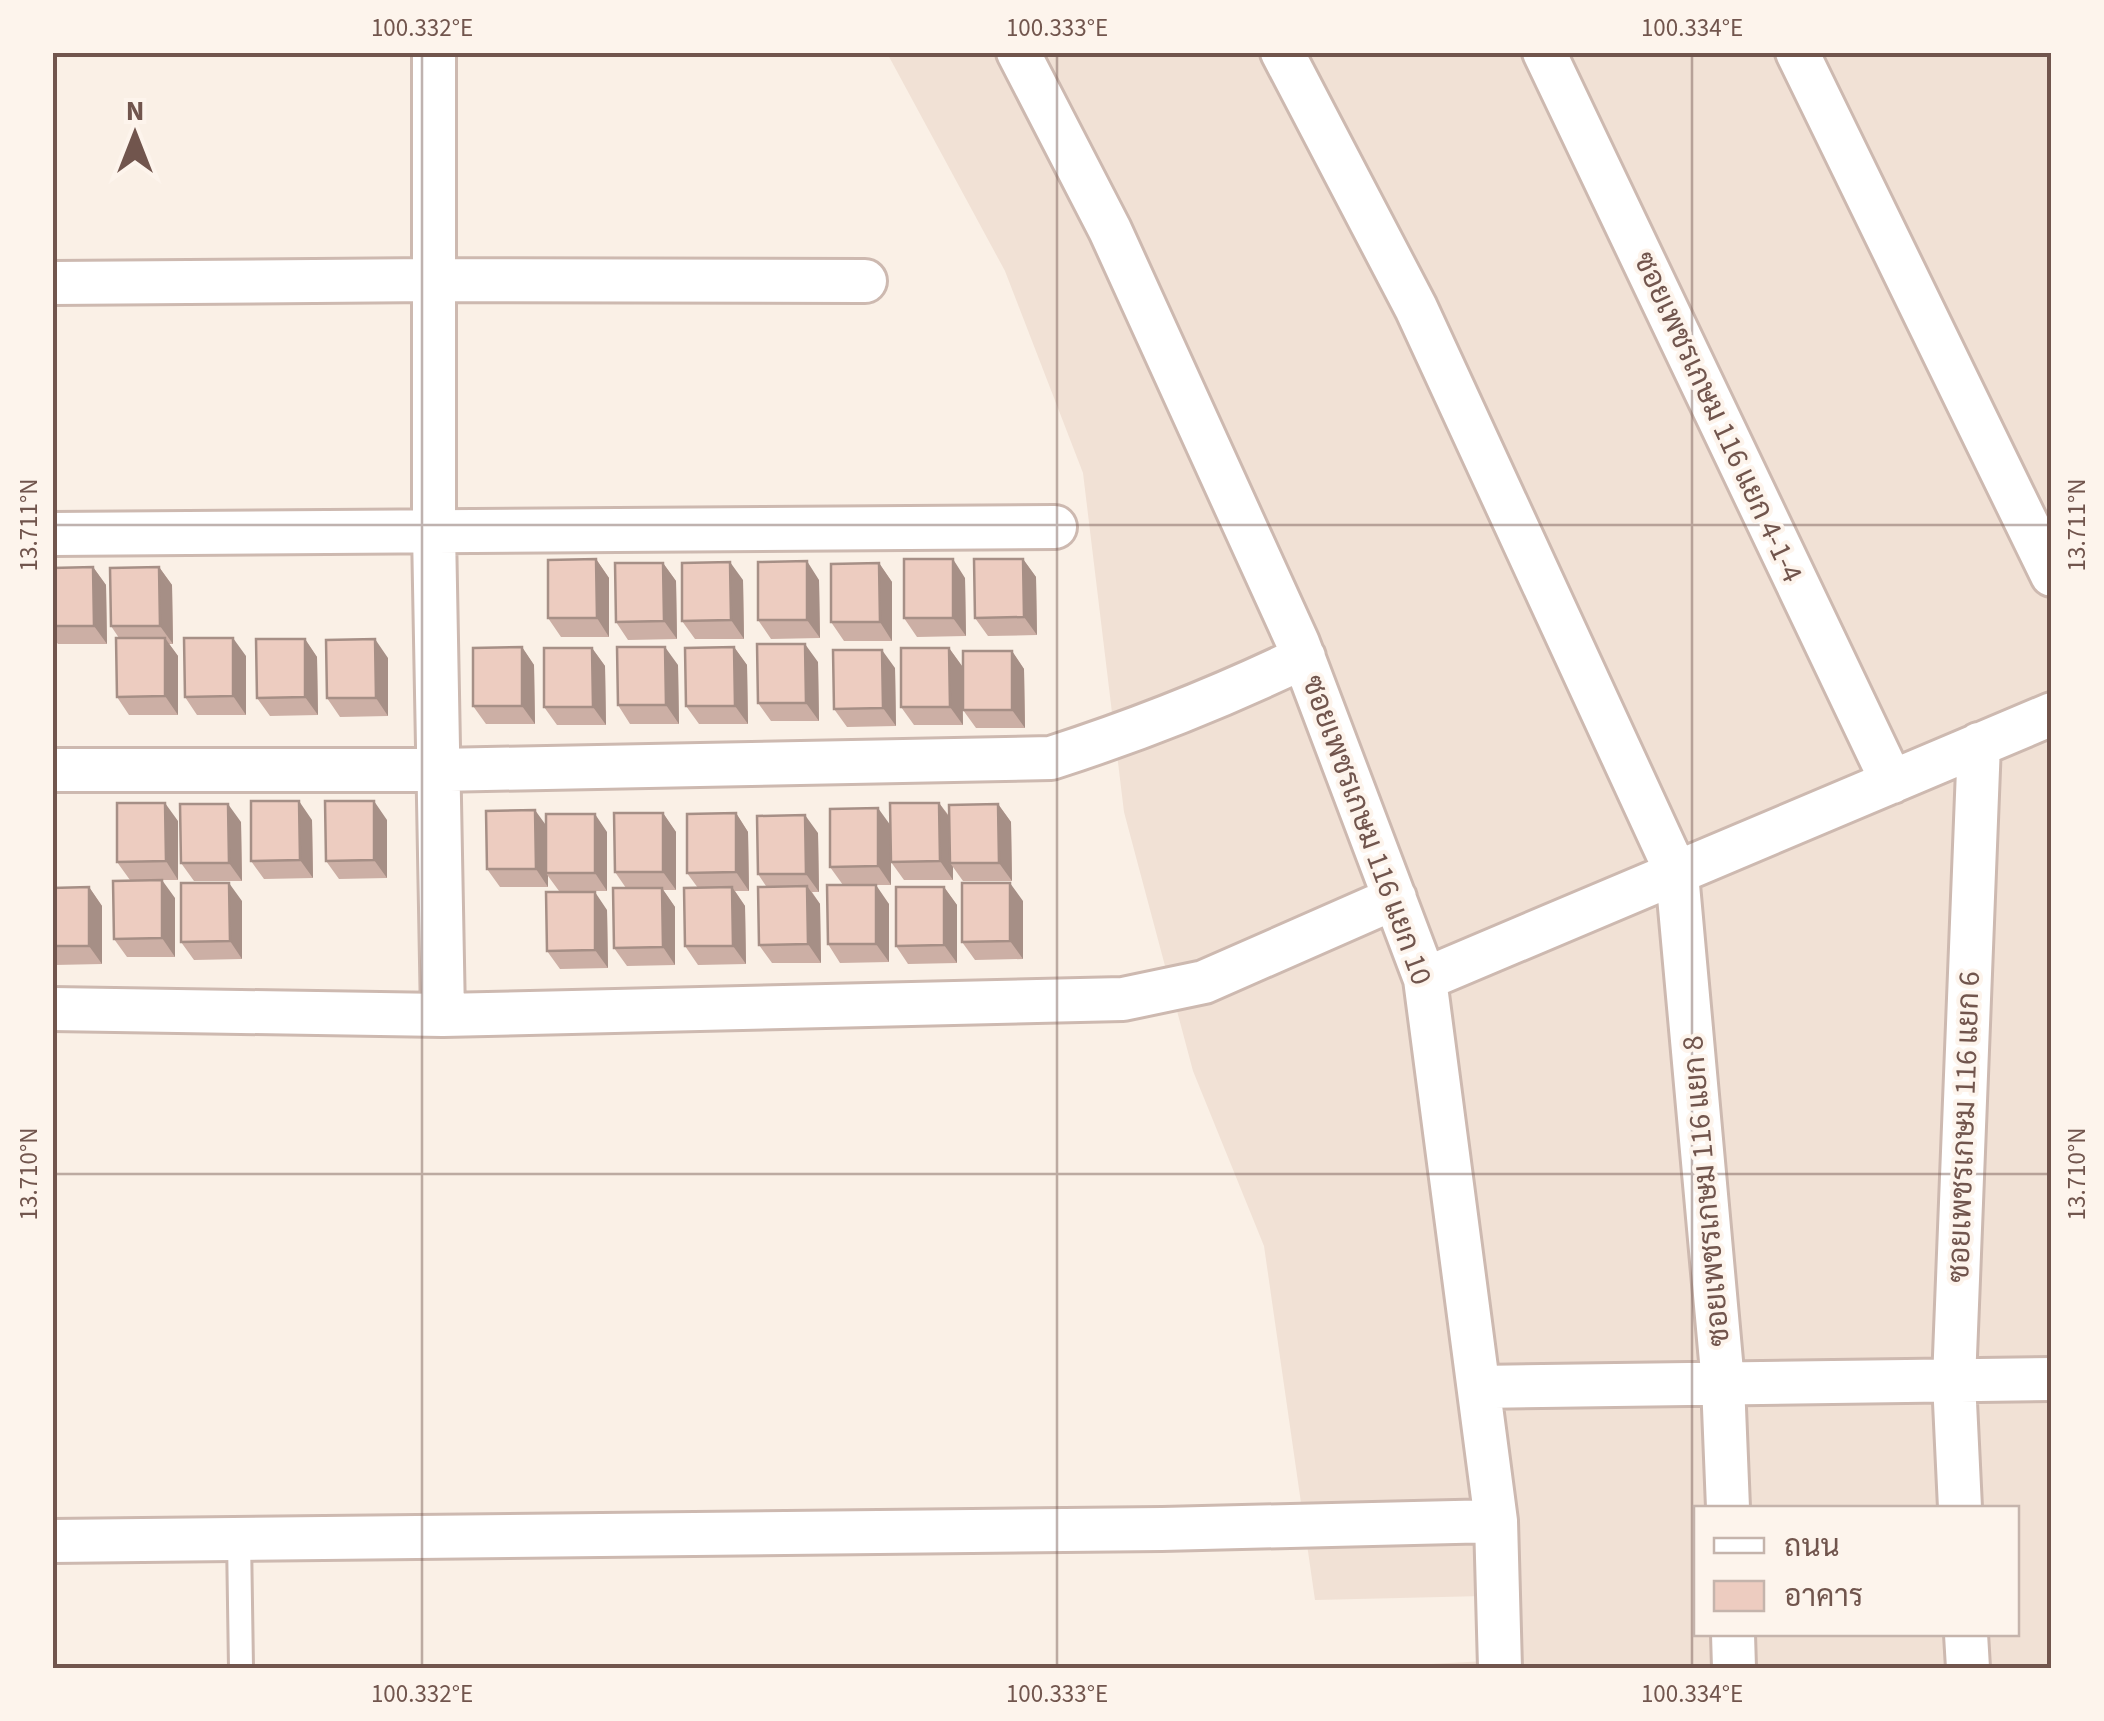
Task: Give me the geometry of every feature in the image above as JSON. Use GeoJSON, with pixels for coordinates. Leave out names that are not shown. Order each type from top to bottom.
{"type":"FeatureCollection","features":[{"type":"Feature","properties":{"kind":"street"},"geometry":{"type":"LineString","coordinates":[[434,52],[434,532],[443,1014]]}},
{"type":"Feature","properties":{"kind":"street","name":"ซอยเพชรเกษม 116 แยก 10"},"geometry":{"type":"LineString","coordinates":[[1018,52],[1110,230],[1304,658],[1425,979],[1496,1521],[1500,1668]]}},
{"type":"Feature","properties":{"kind":"street","name":"ซอยเพชรเกษม 116 แยก 8"},"geometry":{"type":"LineString","coordinates":[[1282,52],[1416,308],[1677,874],[1723,1383],[1728,1506]]}},
{"type":"Feature","properties":{"kind":"street","name":"ซอยเพชรเกษม 116 แยก 4-1-4"},"geometry":{"type":"LineString","coordinates":[[1544,52],[1892,782]]}},
{"type":"Feature","properties":{"kind":"street"},"geometry":{"type":"LineString","coordinates":[[1797,52],[2052,575]]}},
{"type":"Feature","properties":{"kind":"street"},"geometry":{"type":"LineString","coordinates":[[52,283],[864,281]]}},
{"type":"Feature","properties":{"kind":"street"},"geometry":{"type":"LineString","coordinates":[[52,534],[1055,527]]}},
{"type":"Feature","properties":{"kind":"street"},"geometry":{"type":"LineString","coordinates":[[52,770],[438,770],[1051,758],[1222,697],[1304,658]]}},
{"type":"Feature","properties":{"kind":"street"},"geometry":{"type":"LineString","coordinates":[[1425,979],[2052,714]]}},
{"type":"Feature","properties":{"kind":"street","name":"ซอยเพชรเกษม 116 แยก 6"},"geometry":{"type":"LineString","coordinates":[[1960,1506],[1954,1382],[1978,744]]}},
{"type":"Feature","properties":{"kind":"street"},"geometry":{"type":"LineString","coordinates":[[52,1009],[443,1014],[1123,999],[1204,982],[1394,898]]}},
{"type":"Feature","properties":{"kind":"street"},"geometry":{"type":"LineString","coordinates":[[1479,1387],[2052,1379]]}},
{"type":"Feature","properties":{"kind":"street"},"geometry":{"type":"LineString","coordinates":[[52,1541],[1162,1529],[1496,1521]]}},
{"type":"Feature","properties":{"kind":"street"},"geometry":{"type":"LineString","coordinates":[[1733,1636],[1734,1668]]}},
{"type":"Feature","properties":{"kind":"street"},"geometry":{"type":"LineString","coordinates":[[1966,1636],[1968,1668]]}},
{"type":"Feature","properties":{"kind":"lane"},"geometry":{"type":"LineString","coordinates":[[239,1539],[242,1668]]}},
{"type":"Feature","properties":{"kind":"shaded area"},"geometry":{"type":"Polygon","coordinates":[[[887,53],[2051,53],[2051,1668],[1358,1668],[1486,1661],[1484,1596],[1315,1600],[1264,1246],[1193,1071],[1124,812],[1083,473],[1005,271],[887,53]]]}},
{"type":"Feature","properties":{"kind":"building"},"geometry":{"type":"Polygon","coordinates":[[[596,559],[597,618],[548,618],[548,560],[596,559]]]}},
{"type":"Feature","properties":{"kind":"building"},"geometry":{"type":"Polygon","coordinates":[[[904,559],[953,559],[953,618],[904,618],[904,559]]]}},
{"type":"Feature","properties":{"kind":"building"},"geometry":{"type":"Polygon","coordinates":[[[974,559],[1023,559],[1024,617],[975,618],[974,559]]]}},
{"type":"Feature","properties":{"kind":"building"},"geometry":{"type":"Polygon","coordinates":[[[807,561],[807,620],[758,620],[758,562],[807,561]]]}},
{"type":"Feature","properties":{"kind":"building"},"geometry":{"type":"Polygon","coordinates":[[[730,562],[731,620],[682,621],[682,563],[730,562]]]}},
{"type":"Feature","properties":{"kind":"building"},"geometry":{"type":"Polygon","coordinates":[[[615,563],[663,563],[664,621],[616,622],[615,563]]]}},
{"type":"Feature","properties":{"kind":"building"},"geometry":{"type":"Polygon","coordinates":[[[879,563],[880,622],[831,622],[831,564],[879,563]]]}},
{"type":"Feature","properties":{"kind":"building"},"geometry":{"type":"Polygon","coordinates":[[[93,567],[94,626],[52,626],[52,568],[93,567]]]}},
{"type":"Feature","properties":{"kind":"building"},"geometry":{"type":"Polygon","coordinates":[[[159,567],[160,626],[111,626],[110,568],[159,567]]]}},
{"type":"Feature","properties":{"kind":"building"},"geometry":{"type":"Polygon","coordinates":[[[116,638],[165,638],[165,696],[117,697],[116,638]]]}},
{"type":"Feature","properties":{"kind":"building"},"geometry":{"type":"Polygon","coordinates":[[[184,638],[233,638],[233,696],[185,697],[184,638]]]}},
{"type":"Feature","properties":{"kind":"building"},"geometry":{"type":"Polygon","coordinates":[[[256,639],[305,639],[305,697],[257,698],[256,639]]]}},
{"type":"Feature","properties":{"kind":"building"},"geometry":{"type":"Polygon","coordinates":[[[375,639],[376,698],[327,698],[326,640],[375,639]]]}},
{"type":"Feature","properties":{"kind":"building"},"geometry":{"type":"Polygon","coordinates":[[[757,644],[805,644],[806,703],[758,703],[757,644]]]}},
{"type":"Feature","properties":{"kind":"building"},"geometry":{"type":"Polygon","coordinates":[[[522,647],[522,706],[473,706],[473,648],[522,647]]]}},
{"type":"Feature","properties":{"kind":"building"},"geometry":{"type":"Polygon","coordinates":[[[617,647],[665,647],[666,705],[618,705],[617,647]]]}},
{"type":"Feature","properties":{"kind":"building"},"geometry":{"type":"Polygon","coordinates":[[[734,647],[735,706],[686,706],[685,648],[734,647]]]}},
{"type":"Feature","properties":{"kind":"building"},"geometry":{"type":"Polygon","coordinates":[[[544,648],[592,648],[593,707],[544,707],[544,648]]]}},
{"type":"Feature","properties":{"kind":"building"},"geometry":{"type":"Polygon","coordinates":[[[901,648],[949,648],[950,707],[901,707],[901,648]]]}},
{"type":"Feature","properties":{"kind":"building"},"geometry":{"type":"Polygon","coordinates":[[[833,650],[882,650],[883,708],[834,709],[833,650]]]}},
{"type":"Feature","properties":{"kind":"building"},"geometry":{"type":"Polygon","coordinates":[[[963,651],[1012,651],[1012,710],[963,710],[963,651]]]}},
{"type":"Feature","properties":{"kind":"building"},"geometry":{"type":"Polygon","coordinates":[[[251,801],[299,801],[300,860],[251,861],[251,801]]]}},
{"type":"Feature","properties":{"kind":"building"},"geometry":{"type":"Polygon","coordinates":[[[325,801],[374,801],[374,860],[326,861],[325,801]]]}},
{"type":"Feature","properties":{"kind":"building"},"geometry":{"type":"Polygon","coordinates":[[[117,803],[165,803],[166,861],[117,862],[117,803]]]}},
{"type":"Feature","properties":{"kind":"building"},"geometry":{"type":"Polygon","coordinates":[[[890,803],[939,803],[940,861],[891,862],[890,803]]]}},
{"type":"Feature","properties":{"kind":"building"},"geometry":{"type":"Polygon","coordinates":[[[180,804],[228,804],[229,863],[181,863],[180,804]]]}},
{"type":"Feature","properties":{"kind":"building"},"geometry":{"type":"Polygon","coordinates":[[[998,804],[999,863],[950,863],[949,805],[998,804]]]}},
{"type":"Feature","properties":{"kind":"building"},"geometry":{"type":"Polygon","coordinates":[[[878,808],[878,866],[830,867],[830,809],[878,808]]]}},
{"type":"Feature","properties":{"kind":"building"},"geometry":{"type":"Polygon","coordinates":[[[535,810],[536,869],[487,869],[486,811],[535,810]]]}},
{"type":"Feature","properties":{"kind":"building"},"geometry":{"type":"Polygon","coordinates":[[[614,813],[663,813],[663,872],[615,872],[614,813]]]}},
{"type":"Feature","properties":{"kind":"building"},"geometry":{"type":"Polygon","coordinates":[[[736,813],[736,872],[687,873],[687,814],[736,813]]]}},
{"type":"Feature","properties":{"kind":"building"},"geometry":{"type":"Polygon","coordinates":[[[546,814],[595,814],[595,873],[546,873],[546,814]]]}},
{"type":"Feature","properties":{"kind":"building"},"geometry":{"type":"Polygon","coordinates":[[[805,815],[806,874],[758,874],[757,816],[805,815]]]}},
{"type":"Feature","properties":{"kind":"building"},"geometry":{"type":"Polygon","coordinates":[[[162,880],[162,938],[114,939],[113,881],[162,880]]]}},
{"type":"Feature","properties":{"kind":"building"},"geometry":{"type":"Polygon","coordinates":[[[181,883],[229,883],[230,941],[181,942],[181,883]]]}},
{"type":"Feature","properties":{"kind":"building"},"geometry":{"type":"Polygon","coordinates":[[[962,883],[1010,883],[1010,941],[962,942],[962,883]]]}},
{"type":"Feature","properties":{"kind":"building"},"geometry":{"type":"Polygon","coordinates":[[[827,885],[876,885],[876,944],[828,944],[827,885]]]}},
{"type":"Feature","properties":{"kind":"building"},"geometry":{"type":"Polygon","coordinates":[[[807,886],[808,944],[759,945],[758,887],[807,886]]]}},
{"type":"Feature","properties":{"kind":"building"},"geometry":{"type":"Polygon","coordinates":[[[89,887],[89,946],[52,946],[52,888],[89,887]]]}},
{"type":"Feature","properties":{"kind":"building"},"geometry":{"type":"Polygon","coordinates":[[[732,887],[733,946],[685,946],[684,888],[732,887]]]}},
{"type":"Feature","properties":{"kind":"building"},"geometry":{"type":"Polygon","coordinates":[[[896,887],[944,887],[944,945],[896,946],[896,887]]]}},
{"type":"Feature","properties":{"kind":"building"},"geometry":{"type":"Polygon","coordinates":[[[613,888],[662,888],[663,947],[614,948],[613,888]]]}},
{"type":"Feature","properties":{"kind":"building"},"geometry":{"type":"Polygon","coordinates":[[[546,892],[595,892],[595,950],[547,951],[546,892]]]}}]}
